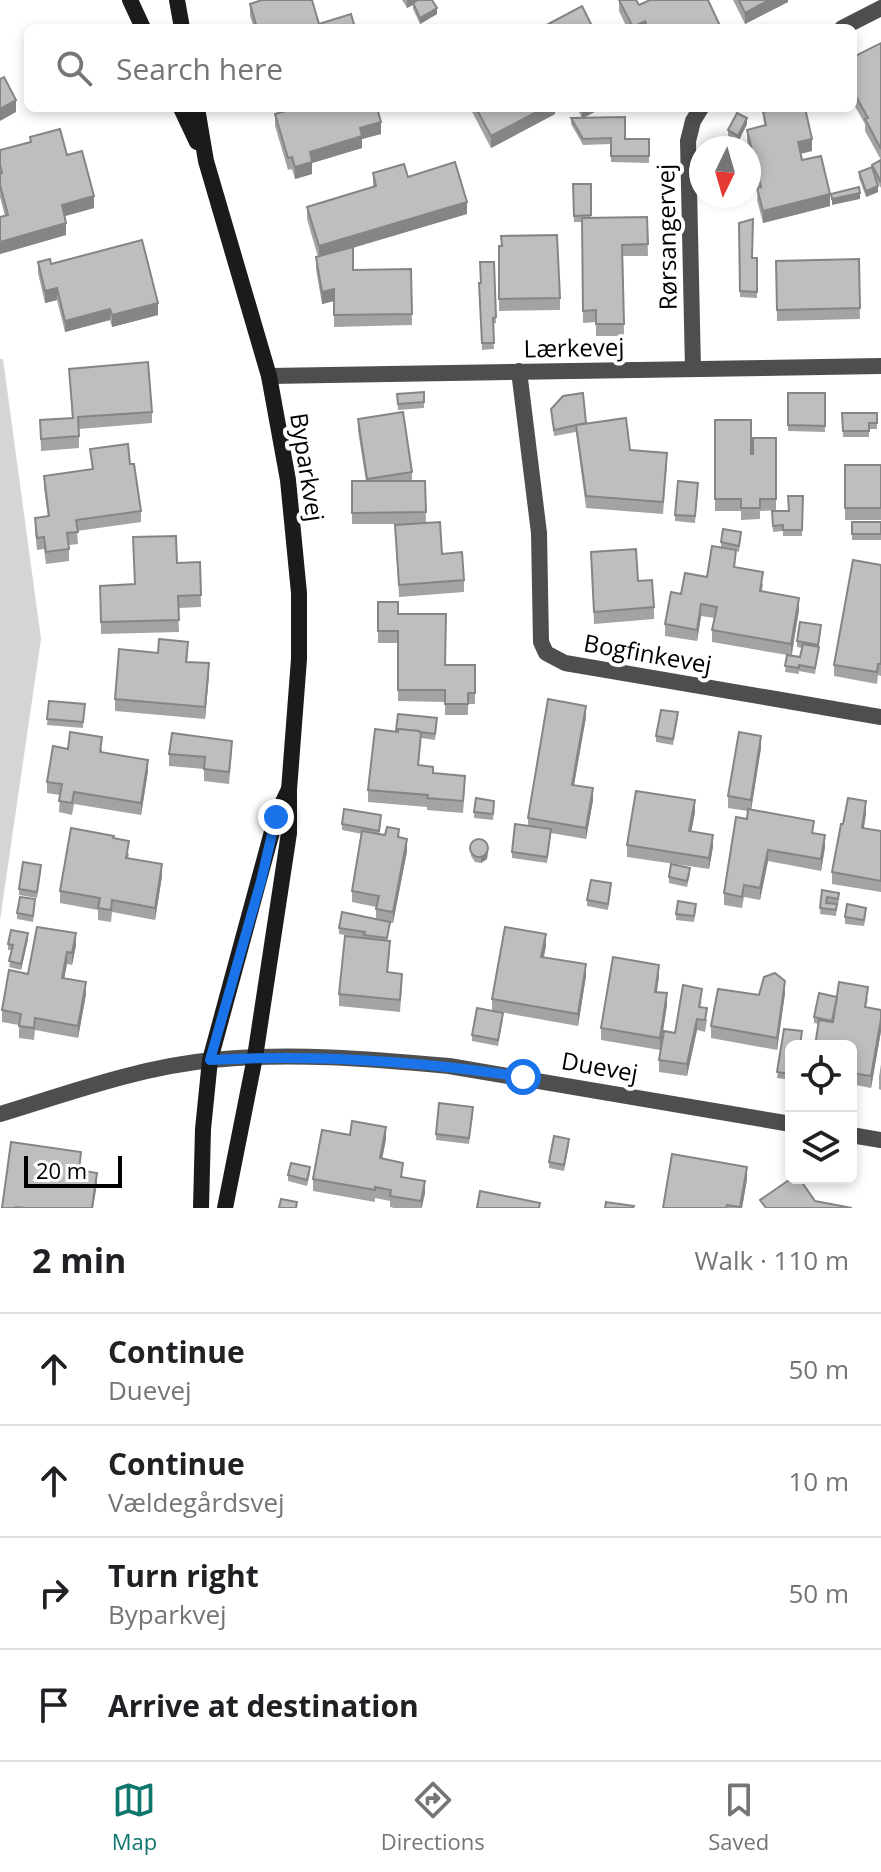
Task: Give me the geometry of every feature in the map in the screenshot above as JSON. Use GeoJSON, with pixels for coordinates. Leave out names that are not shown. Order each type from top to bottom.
{"type":"FeatureCollection","features":[{"type":"Feature","properties":{"kind":"street"},"geometry":{"type":"LineString","coordinates":[[130,0],[141,24]]}},
{"type":"Feature","properties":{"kind":"street"},"geometry":{"type":"LineString","coordinates":[[177,0],[181,24]]}},
{"type":"Feature","properties":{"kind":"street"},"geometry":{"type":"LineString","coordinates":[[850,24],[881,8]]}},
{"type":"Feature","properties":{"kind":"street","name":"Byparkvej"},"geometry":{"type":"LineString","coordinates":[[183,112],[206,161]]}},
{"type":"Feature","properties":{"kind":"street","name":"Byparkvej"},"geometry":{"type":"LineString","coordinates":[[198,112],[206,161],[269,376],[288,480],[299,593],[299,659],[289,790],[289,833],[255,1057],[225,1208]]}},
{"type":"Feature","properties":{"kind":"street","name":"Rørsangervej"},"geometry":{"type":"LineString","coordinates":[[693,369],[688,141],[699,112]]}},
{"type":"Feature","properties":{"kind":"street","name":"Lærkevej"},"geometry":{"type":"LineString","coordinates":[[269,376],[881,366]]}},
{"type":"Feature","properties":{"kind":"street","name":"Bogfinkevej"},"geometry":{"type":"LineString","coordinates":[[519,371],[539,533],[541,642],[546,653],[565,663],[881,717]]}},
{"type":"Feature","properties":{"kind":"street","name":"Byparkvej"},"geometry":{"type":"LineString","coordinates":[[201,1208],[203,1129],[210,1060],[276,817],[289,790]]}},
{"type":"Feature","properties":{"kind":"street","name":"Duevej"},"geometry":{"type":"LineString","coordinates":[[0,1114],[129,1076],[210,1060],[255,1057],[396,1061],[449,1066],[785,1123]]}},
{"type":"Feature","properties":{"kind":"street"},"geometry":{"type":"LineString","coordinates":[[857,1136],[881,1140]]}},
{"type":"Feature","properties":{"kind":"shaded area"},"geometry":{"type":"Polygon","coordinates":[[[0,359],[3,359],[41,639],[0,920],[0,359]]]}},
{"type":"Feature","properties":{"kind":"building"},"geometry":{"type":"Polygon","coordinates":[[[262,0],[312,0],[319,24],[256,24],[250,4],[262,0]]]}},
{"type":"Feature","properties":{"kind":"building"},"geometry":{"type":"Polygon","coordinates":[[[432,0],[437,8],[420,18],[413,3],[432,0]]]}},
{"type":"Feature","properties":{"kind":"building"},"geometry":{"type":"Polygon","coordinates":[[[619,0],[636,0],[639,5],[650,0],[708,0],[719,24],[646,24],[645,21],[631,24],[619,0]]]}},
{"type":"Feature","properties":{"kind":"building"},"geometry":{"type":"Polygon","coordinates":[[[739,0],[769,0],[745,13],[739,0]]]}},
{"type":"Feature","properties":{"kind":"building"},"geometry":{"type":"Polygon","coordinates":[[[582,6],[591,24],[548,24],[582,6]]]}},
{"type":"Feature","properties":{"kind":"building"},"geometry":{"type":"Polygon","coordinates":[[[351,14],[354,24],[319,24],[351,14]]]}},
{"type":"Feature","properties":{"kind":"building"},"geometry":{"type":"Polygon","coordinates":[[[881,43],[881,149],[857,98],[857,55],[881,43]]]}},
{"type":"Feature","properties":{"kind":"building"},"geometry":{"type":"Polygon","coordinates":[[[4,77],[16,100],[0,109],[0,79],[4,77]]]}},
{"type":"Feature","properties":{"kind":"building"},"geometry":{"type":"Polygon","coordinates":[[[378,112],[381,122],[360,128],[362,136],[310,152],[312,162],[295,167],[292,157],[288,158],[275,114],[378,112]]]}},
{"type":"Feature","properties":{"kind":"building"},"geometry":{"type":"Polygon","coordinates":[[[478,112],[536,112],[491,136],[478,112]]]}},
{"type":"Feature","properties":{"kind":"building"},"geometry":{"type":"Polygon","coordinates":[[[763,112],[806,112],[812,139],[798,142],[802,160],[821,156],[830,194],[763,211],[761,136],[748,136],[747,130],[766,125],[763,112]]]}},
{"type":"Feature","properties":{"kind":"building"},"geometry":{"type":"Polygon","coordinates":[[[737,113],[747,118],[738,136],[728,130],[737,113]]]}},
{"type":"Feature","properties":{"kind":"building"},"geometry":{"type":"Polygon","coordinates":[[[625,117],[625,139],[649,139],[649,156],[611,156],[611,138],[583,139],[571,118],[625,117]]]}},
{"type":"Feature","properties":{"kind":"building"},"geometry":{"type":"Polygon","coordinates":[[[60,129],[67,155],[82,151],[94,196],[62,205],[66,223],[0,242],[0,217],[8,215],[0,185],[0,150],[31,142],[30,137],[60,129]]]}},
{"type":"Feature","properties":{"kind":"building"},"geometry":{"type":"Polygon","coordinates":[[[881,160],[881,182],[872,165],[881,160]]]}},
{"type":"Feature","properties":{"kind":"building"},"geometry":{"type":"Polygon","coordinates":[[[455,162],[467,202],[319,246],[307,207],[376,186],[373,173],[404,164],[408,177],[455,162]]]}},
{"type":"Feature","properties":{"kind":"building"},"geometry":{"type":"Polygon","coordinates":[[[872,167],[878,186],[866,191],[859,172],[872,167]]]}},
{"type":"Feature","properties":{"kind":"building"},"geometry":{"type":"Polygon","coordinates":[[[573,184],[591,184],[591,215],[574,216],[573,184]]]}},
{"type":"Feature","properties":{"kind":"building"},"geometry":{"type":"Polygon","coordinates":[[[859,187],[860,193],[832,199],[831,194],[859,187]]]}},
{"type":"Feature","properties":{"kind":"building"},"geometry":{"type":"Polygon","coordinates":[[[647,217],[648,244],[622,245],[624,324],[596,324],[596,310],[583,311],[582,218],[647,217]]]}},
{"type":"Feature","properties":{"kind":"building"},"geometry":{"type":"Polygon","coordinates":[[[753,219],[752,258],[757,258],[757,292],[740,291],[739,223],[753,219]]]}},
{"type":"Feature","properties":{"kind":"building"},"geometry":{"type":"Polygon","coordinates":[[[557,235],[560,298],[499,299],[501,236],[557,235]]]}},
{"type":"Feature","properties":{"kind":"building"},"geometry":{"type":"Polygon","coordinates":[[[142,240],[158,303],[112,315],[110,309],[65,321],[57,288],[45,291],[38,262],[50,259],[51,264],[142,240]]]}},
{"type":"Feature","properties":{"kind":"building"},"geometry":{"type":"Polygon","coordinates":[[[353,247],[353,270],[411,269],[412,314],[334,315],[334,289],[322,292],[316,257],[353,247]]]}},
{"type":"Feature","properties":{"kind":"building"},"geometry":{"type":"Polygon","coordinates":[[[859,259],[860,308],[777,310],[776,261],[859,259]]]}},
{"type":"Feature","properties":{"kind":"building"},"geometry":{"type":"Polygon","coordinates":[[[480,262],[494,262],[494,343],[482,343],[480,262]]]}},
{"type":"Feature","properties":{"kind":"building"},"geometry":{"type":"Polygon","coordinates":[[[148,362],[152,412],[78,417],[79,436],[41,439],[40,420],[73,418],[69,369],[148,362]]]}},
{"type":"Feature","properties":{"kind":"building"},"geometry":{"type":"Polygon","coordinates":[[[424,392],[424,402],[398,404],[397,394],[424,392]]]}},
{"type":"Feature","properties":{"kind":"building"},"geometry":{"type":"Polygon","coordinates":[[[583,393],[586,423],[554,430],[551,409],[563,396],[583,393]]]}},
{"type":"Feature","properties":{"kind":"building"},"geometry":{"type":"Polygon","coordinates":[[[788,393],[825,393],[825,426],[788,425],[788,393]]]}},
{"type":"Feature","properties":{"kind":"building"},"geometry":{"type":"Polygon","coordinates":[[[403,412],[412,472],[367,479],[358,419],[403,412]]]}},
{"type":"Feature","properties":{"kind":"building"},"geometry":{"type":"Polygon","coordinates":[[[842,413],[877,413],[877,423],[869,423],[869,431],[843,431],[842,413]]]}},
{"type":"Feature","properties":{"kind":"building"},"geometry":{"type":"Polygon","coordinates":[[[626,418],[630,450],[667,453],[663,502],[586,496],[576,425],[626,418]]]}},
{"type":"Feature","properties":{"kind":"building"},"geometry":{"type":"Polygon","coordinates":[[[715,420],[751,420],[751,454],[753,438],[776,438],[776,499],[760,499],[760,508],[741,508],[741,499],[715,499],[715,420]]]}},
{"type":"Feature","properties":{"kind":"building"},"geometry":{"type":"Polygon","coordinates":[[[128,444],[141,511],[76,520],[78,532],[67,533],[69,549],[46,552],[44,537],[37,538],[35,518],[49,516],[44,476],[93,469],[90,449],[128,444]]]}},
{"type":"Feature","properties":{"kind":"building"},"geometry":{"type":"Polygon","coordinates":[[[845,465],[881,465],[881,508],[845,508],[845,465]]]}},
{"type":"Feature","properties":{"kind":"building"},"geometry":{"type":"Polygon","coordinates":[[[352,481],[425,481],[426,512],[352,513],[352,481]]]}},
{"type":"Feature","properties":{"kind":"building"},"geometry":{"type":"Polygon","coordinates":[[[678,481],[698,483],[695,516],[675,515],[678,481]]]}},
{"type":"Feature","properties":{"kind":"building"},"geometry":{"type":"Polygon","coordinates":[[[788,496],[803,496],[802,530],[783,530],[783,525],[773,526],[772,511],[789,511],[788,496]]]}},
{"type":"Feature","properties":{"kind":"building"},"geometry":{"type":"Polygon","coordinates":[[[440,522],[442,554],[462,552],[464,580],[399,585],[395,525],[440,522]]]}},
{"type":"Feature","properties":{"kind":"building"},"geometry":{"type":"Polygon","coordinates":[[[852,522],[881,522],[881,534],[852,534],[852,522]]]}},
{"type":"Feature","properties":{"kind":"building"},"geometry":{"type":"Polygon","coordinates":[[[723,529],[741,532],[739,546],[721,542],[723,529]]]}},
{"type":"Feature","properties":{"kind":"building"},"geometry":{"type":"Polygon","coordinates":[[[176,536],[177,563],[200,562],[201,595],[178,596],[179,620],[101,622],[100,586],[135,584],[133,537],[176,536]]]}},
{"type":"Feature","properties":{"kind":"building"},"geometry":{"type":"Polygon","coordinates":[[[712,546],[736,550],[734,567],[763,572],[760,591],[799,598],[791,644],[712,630],[717,607],[701,604],[697,630],[665,624],[671,592],[681,594],[685,573],[707,577],[712,546]]]}},
{"type":"Feature","properties":{"kind":"building"},"geometry":{"type":"Polygon","coordinates":[[[636,549],[638,581],[652,580],[654,607],[594,612],[591,552],[636,549]]]}},
{"type":"Feature","properties":{"kind":"building"},"geometry":{"type":"Polygon","coordinates":[[[853,560],[881,565],[881,664],[878,664],[877,672],[834,665],[853,560]]]}},
{"type":"Feature","properties":{"kind":"building"},"geometry":{"type":"Polygon","coordinates":[[[378,602],[398,602],[398,614],[446,614],[445,665],[475,665],[475,693],[468,693],[468,704],[445,704],[445,690],[398,690],[398,631],[378,631],[378,602]]]}},
{"type":"Feature","properties":{"kind":"building"},"geometry":{"type":"Polygon","coordinates":[[[800,622],[821,625],[818,645],[797,641],[800,622]]]}},
{"type":"Feature","properties":{"kind":"building"},"geometry":{"type":"Polygon","coordinates":[[[159,639],[188,642],[186,662],[209,663],[205,707],[115,699],[119,649],[158,653],[159,639]]]}},
{"type":"Feature","properties":{"kind":"building"},"geometry":{"type":"Polygon","coordinates":[[[803,644],[819,647],[815,668],[785,666],[787,655],[800,657],[803,644]]]}},
{"type":"Feature","properties":{"kind":"building"},"geometry":{"type":"Polygon","coordinates":[[[548,699],[586,706],[572,785],[593,788],[586,828],[528,818],[548,699]]]}},
{"type":"Feature","properties":{"kind":"building"},"geometry":{"type":"Polygon","coordinates":[[[49,701],[85,704],[83,722],[47,719],[49,701]]]}},
{"type":"Feature","properties":{"kind":"building"},"geometry":{"type":"Polygon","coordinates":[[[661,710],[678,712],[673,739],[656,736],[661,710]]]}},
{"type":"Feature","properties":{"kind":"building"},"geometry":{"type":"Polygon","coordinates":[[[398,714],[437,718],[435,734],[396,730],[398,714]]]}},
{"type":"Feature","properties":{"kind":"building"},"geometry":{"type":"Polygon","coordinates":[[[375,729],[419,731],[418,765],[433,767],[433,773],[465,776],[463,801],[368,790],[375,729]]]}},
{"type":"Feature","properties":{"kind":"building"},"geometry":{"type":"Polygon","coordinates":[[[70,732],[102,737],[100,752],[148,760],[141,803],[74,792],[72,803],[59,801],[62,784],[47,782],[53,746],[68,749],[70,732]]]}},
{"type":"Feature","properties":{"kind":"building"},"geometry":{"type":"Polygon","coordinates":[[[739,732],[761,736],[751,800],[728,796],[739,732]]]}},
{"type":"Feature","properties":{"kind":"building"},"geometry":{"type":"Polygon","coordinates":[[[172,733],[232,741],[229,772],[204,769],[205,757],[169,754],[172,733]]]}},
{"type":"Feature","properties":{"kind":"building"},"geometry":{"type":"Polygon","coordinates":[[[636,791],[695,800],[689,831],[713,835],[709,858],[627,845],[636,791]]]}},
{"type":"Feature","properties":{"kind":"building"},"geometry":{"type":"Polygon","coordinates":[[[476,798],[494,801],[493,814],[474,812],[476,798]]]}},
{"type":"Feature","properties":{"kind":"building"},"geometry":{"type":"Polygon","coordinates":[[[848,798],[866,801],[862,828],[881,831],[881,881],[832,872],[848,798]]]}},
{"type":"Feature","properties":{"kind":"building"},"geometry":{"type":"Polygon","coordinates":[[[344,809],[381,815],[379,831],[342,824],[344,809]]]}},
{"type":"Feature","properties":{"kind":"building"},"geometry":{"type":"Polygon","coordinates":[[[748,809],[814,821],[812,833],[825,835],[821,859],[768,850],[760,888],[744,885],[742,897],[724,893],[736,817],[747,819],[748,809]]]}},
{"type":"Feature","properties":{"kind":"building"},"geometry":{"type":"Polygon","coordinates":[[[515,824],[551,829],[547,857],[512,852],[515,824]]]}},
{"type":"Feature","properties":{"kind":"building"},"geometry":{"type":"Polygon","coordinates":[[[387,827],[399,829],[398,837],[407,839],[393,912],[376,909],[379,896],[352,891],[362,831],[385,835],[387,827]]]}},
{"type":"Feature","properties":{"kind":"building"},"geometry":{"type":"Polygon","coordinates":[[[71,828],[129,841],[126,858],[162,864],[155,908],[112,900],[111,910],[98,908],[100,898],[60,891],[71,828]]]}},
{"type":"Feature","properties":{"kind":"building"},"geometry":{"type":"Polygon","coordinates":[[[479,839],[488,848],[479,857],[470,848],[479,839]]]}},
{"type":"Feature","properties":{"kind":"building"},"geometry":{"type":"Polygon","coordinates":[[[23,862],[41,865],[37,892],[19,889],[23,862]]]}},
{"type":"Feature","properties":{"kind":"building"},"geometry":{"type":"Polygon","coordinates":[[[671,864],[690,868],[687,881],[669,877],[671,864]]]}},
{"type":"Feature","properties":{"kind":"building"},"geometry":{"type":"Polygon","coordinates":[[[591,880],[611,883],[608,904],[587,900],[591,880]]]}},
{"type":"Feature","properties":{"kind":"building"},"geometry":{"type":"Polygon","coordinates":[[[822,890],[839,893],[838,899],[827,897],[826,903],[837,904],[836,910],[820,908],[822,890]]]}},
{"type":"Feature","properties":{"kind":"building"},"geometry":{"type":"Polygon","coordinates":[[[20,897],[35,899],[33,916],[17,913],[20,897]]]}},
{"type":"Feature","properties":{"kind":"building"},"geometry":{"type":"Polygon","coordinates":[[[678,901],[696,904],[694,916],[676,914],[678,901]]]}},
{"type":"Feature","properties":{"kind":"building"},"geometry":{"type":"Polygon","coordinates":[[[847,904],[866,908],[864,920],[845,917],[847,904]]]}},
{"type":"Feature","properties":{"kind":"building"},"geometry":{"type":"Polygon","coordinates":[[[342,912],[390,922],[387,938],[339,928],[342,912]]]}},
{"type":"Feature","properties":{"kind":"building"},"geometry":{"type":"Polygon","coordinates":[[[37,927],[76,933],[72,953],[67,952],[62,978],[86,982],[78,1026],[35,1018],[34,1028],[19,1026],[21,1014],[2,1010],[9,970],[28,974],[37,927]]]}},
{"type":"Feature","properties":{"kind":"building"},"geometry":{"type":"Polygon","coordinates":[[[505,927],[546,934],[541,957],[586,964],[578,1014],[492,999],[505,927]]]}},
{"type":"Feature","properties":{"kind":"building"},"geometry":{"type":"Polygon","coordinates":[[[11,930],[28,933],[21,964],[9,961],[13,945],[8,944],[11,930]]]}},
{"type":"Feature","properties":{"kind":"building"},"geometry":{"type":"Polygon","coordinates":[[[345,936],[390,941],[387,972],[402,974],[400,1000],[339,994],[345,936]]]}},
{"type":"Feature","properties":{"kind":"building"},"geometry":{"type":"Polygon","coordinates":[[[613,957],[659,965],[655,992],[667,993],[660,1038],[601,1028],[613,957]]]}},
{"type":"Feature","properties":{"kind":"building"},"geometry":{"type":"Polygon","coordinates":[[[775,973],[785,981],[777,1038],[711,1026],[718,989],[759,995],[764,977],[775,973]]]}},
{"type":"Feature","properties":{"kind":"building"},"geometry":{"type":"Polygon","coordinates":[[[839,982],[868,987],[865,1007],[881,1010],[871,1076],[857,1074],[857,1040],[816,1040],[819,1020],[833,1022],[839,982]]]}},
{"type":"Feature","properties":{"kind":"building"},"geometry":{"type":"Polygon","coordinates":[[[683,985],[702,989],[699,1007],[707,1008],[705,1020],[697,1019],[687,1064],[659,1060],[664,1031],[675,1033],[683,985]]]}},
{"type":"Feature","properties":{"kind":"building"},"geometry":{"type":"Polygon","coordinates":[[[819,993],[837,997],[832,1021],[814,1017],[819,993]]]}},
{"type":"Feature","properties":{"kind":"building"},"geometry":{"type":"Polygon","coordinates":[[[477,1008],[503,1013],[498,1040],[472,1035],[477,1008]]]}},
{"type":"Feature","properties":{"kind":"building"},"geometry":{"type":"Polygon","coordinates":[[[784,1029],[802,1031],[801,1040],[785,1040],[785,1073],[777,1072],[784,1029]]]}},
{"type":"Feature","properties":{"kind":"building"},"geometry":{"type":"Polygon","coordinates":[[[439,1103],[473,1107],[469,1138],[436,1134],[439,1103]]]}},
{"type":"Feature","properties":{"kind":"building"},"geometry":{"type":"Polygon","coordinates":[[[352,1121],[386,1127],[380,1158],[403,1163],[401,1177],[425,1181],[421,1201],[390,1196],[391,1190],[313,1179],[322,1130],[350,1135],[352,1121]]]}},
{"type":"Feature","properties":{"kind":"building"},"geometry":{"type":"Polygon","coordinates":[[[554,1136],[569,1139],[564,1165],[549,1162],[554,1136]]]}},
{"type":"Feature","properties":{"kind":"building"},"geometry":{"type":"Polygon","coordinates":[[[11,1142],[81,1152],[79,1170],[97,1173],[92,1208],[2,1208],[11,1142]]]}},
{"type":"Feature","properties":{"kind":"building"},"geometry":{"type":"Polygon","coordinates":[[[672,1154],[747,1167],[740,1207],[663,1208],[672,1154]]]}},
{"type":"Feature","properties":{"kind":"building"},"geometry":{"type":"Polygon","coordinates":[[[291,1163],[310,1167],[307,1180],[288,1175],[291,1163]]]}},
{"type":"Feature","properties":{"kind":"building"},"geometry":{"type":"Polygon","coordinates":[[[785,1183],[803,1184],[815,1201],[852,1208],[766,1208],[760,1200],[785,1183]]]}},
{"type":"Feature","properties":{"kind":"building"},"geometry":{"type":"Polygon","coordinates":[[[480,1191],[540,1203],[539,1208],[477,1208],[480,1191]]]}},
{"type":"Feature","properties":{"kind":"building"},"geometry":{"type":"Polygon","coordinates":[[[281,1199],[297,1202],[296,1208],[279,1208],[281,1199]]]}},
{"type":"Feature","properties":{"kind":"building"},"geometry":{"type":"Polygon","coordinates":[[[606,1202],[634,1206],[605,1208],[606,1202]]]}},
{"type":"Feature","properties":{"kind":"route"},"geometry":{"type":"LineString","coordinates":[[276,817],[210,1060],[255,1057],[396,1061],[523,1077]]}}]}
